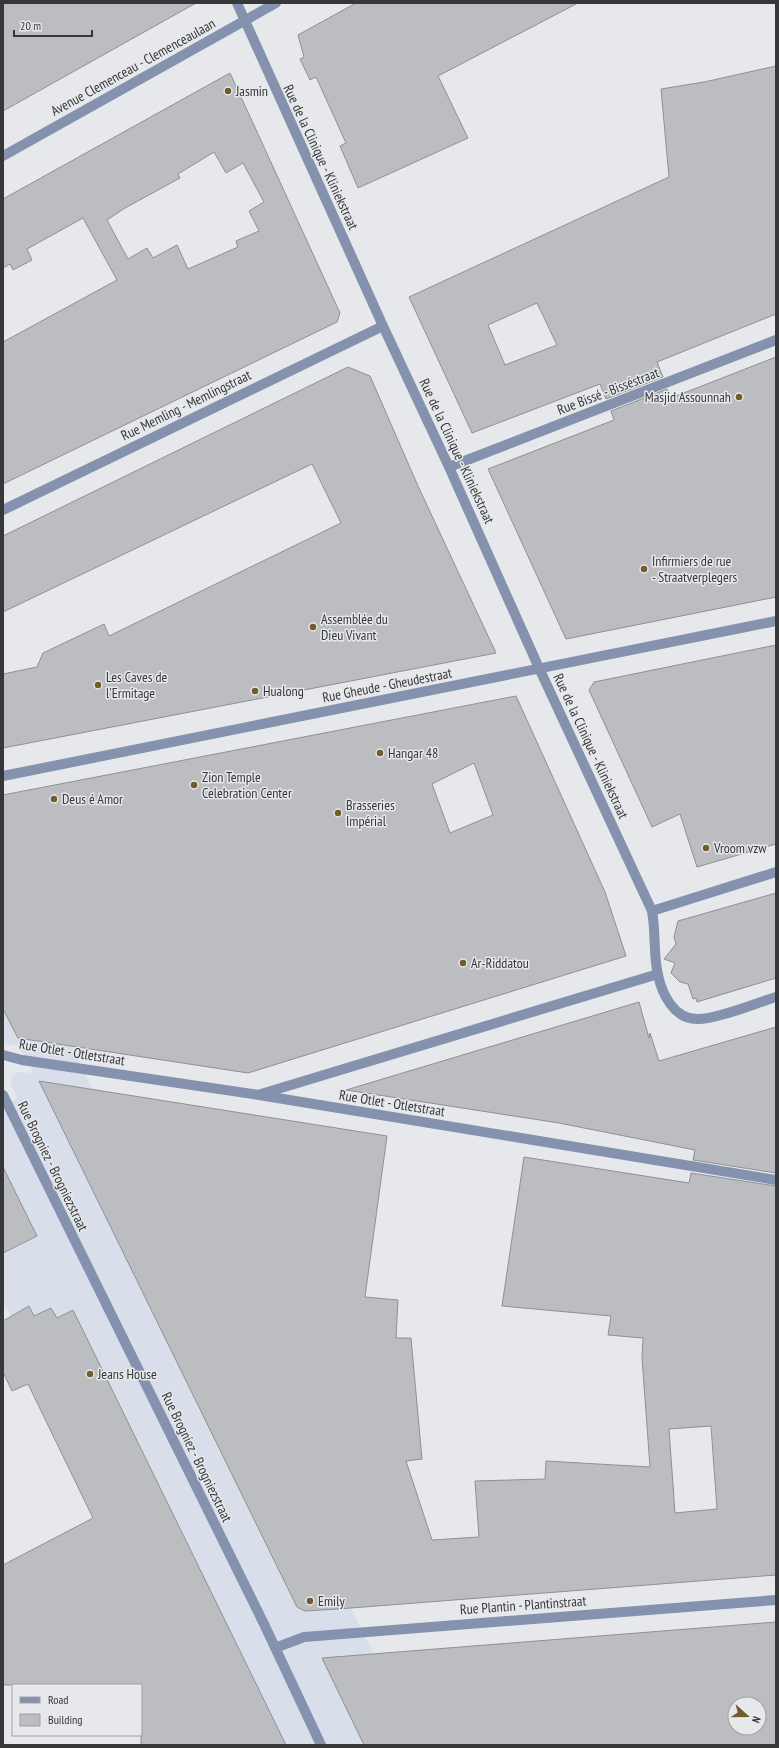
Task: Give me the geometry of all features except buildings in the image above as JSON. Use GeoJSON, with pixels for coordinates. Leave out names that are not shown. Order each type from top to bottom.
{"type":"FeatureCollection","features":[{"type":"Feature","properties":{"kind":"street","name":"Rue de la Clinique - Kliniekstraat"},"geometry":{"type":"LineString","coordinates":[[236,3],[449,467],[539,668],[652,911],[656,928],[658,974],[664,994],[674,1009],[686,1017],[696,1020],[711,1017],[776,997]]}},
{"type":"Feature","properties":{"kind":"street","name":"Avenue Clemenceau - Clemenceaulaan"},"geometry":{"type":"LineString","coordinates":[[3,156],[276,3]]}},
{"type":"Feature","properties":{"kind":"street","name":"Rue Memling - Memlingstraat"},"geometry":{"type":"LineString","coordinates":[[3,510],[383,326]]}},
{"type":"Feature","properties":{"kind":"street","name":"Rue Bissé - Bisséstraat"},"geometry":{"type":"LineString","coordinates":[[449,467],[776,340]]}},
{"type":"Feature","properties":{"kind":"street","name":"Rue Gheude - Gheudestraat"},"geometry":{"type":"LineString","coordinates":[[3,776],[776,621]]}},
{"type":"Feature","properties":{"kind":"street"},"geometry":{"type":"LineString","coordinates":[[652,911],[776,872]]}},
{"type":"Feature","properties":{"kind":"street"},"geometry":{"type":"LineString","coordinates":[[259,1095],[658,974]]}},
{"type":"Feature","properties":{"kind":"street","name":"Rue Otlet - Otletstraat"},"geometry":{"type":"LineString","coordinates":[[3,1055],[22,1060],[259,1095],[776,1180]]}},
{"type":"Feature","properties":{"kind":"street","name":"Rue Brogniez - Brogniezstraat"},"geometry":{"type":"LineString","coordinates":[[3,1095],[275,1648],[321,1745]]}},
{"type":"Feature","properties":{"kind":"street","name":"Rue Plantin - Plantinstraat"},"geometry":{"type":"LineString","coordinates":[[275,1648],[304,1637],[776,1600]]}},
{"type":"Feature","properties":{"kind":"shaded area"},"geometry":{"type":"Polygon","coordinates":[[[3,908],[419,1745],[219,1745],[3,1301],[3,1105],[17,1099],[11,1084],[12,1076],[18,1072],[34,1073],[18,1046],[3,1043],[3,908]]]}},
{"type":"Feature","properties":{"kind":"place","name":"Jasmin"},"geometry":{"type":"Point","coordinates":[228,91]}},
{"type":"Feature","properties":{"kind":"place","name":"Masjid Assounnah"},"geometry":{"type":"Point","coordinates":[739,397]}},
{"type":"Feature","properties":{"kind":"place","name":"Infirmiers de rue - Straatverplegers"},"geometry":{"type":"Point","coordinates":[644,569]}},
{"type":"Feature","properties":{"kind":"place","name":"Assemblée du Dieu Vivant"},"geometry":{"type":"Point","coordinates":[313,627]}},
{"type":"Feature","properties":{"kind":"place","name":"Les Caves de l'Ermitage"},"geometry":{"type":"Point","coordinates":[98,685]}},
{"type":"Feature","properties":{"kind":"place","name":"Hualong"},"geometry":{"type":"Point","coordinates":[255,691]}},
{"type":"Feature","properties":{"kind":"place","name":"Hangar 48"},"geometry":{"type":"Point","coordinates":[380,753]}},
{"type":"Feature","properties":{"kind":"place","name":"Zion Temple Celebration Center"},"geometry":{"type":"Point","coordinates":[194,785]}},
{"type":"Feature","properties":{"kind":"place","name":"Deus é Amor"},"geometry":{"type":"Point","coordinates":[54,799]}},
{"type":"Feature","properties":{"kind":"place","name":"Brasseries Impérial"},"geometry":{"type":"Point","coordinates":[338,813]}},
{"type":"Feature","properties":{"kind":"place","name":"Vroom vzw"},"geometry":{"type":"Point","coordinates":[706,848]}},
{"type":"Feature","properties":{"kind":"place","name":"Ar-Riddatou"},"geometry":{"type":"Point","coordinates":[463,963]}},
{"type":"Feature","properties":{"kind":"place","name":"Jeans House"},"geometry":{"type":"Point","coordinates":[90,1374]}},
{"type":"Feature","properties":{"kind":"place","name":"Emily"},"geometry":{"type":"Point","coordinates":[310,1601]}}]}
